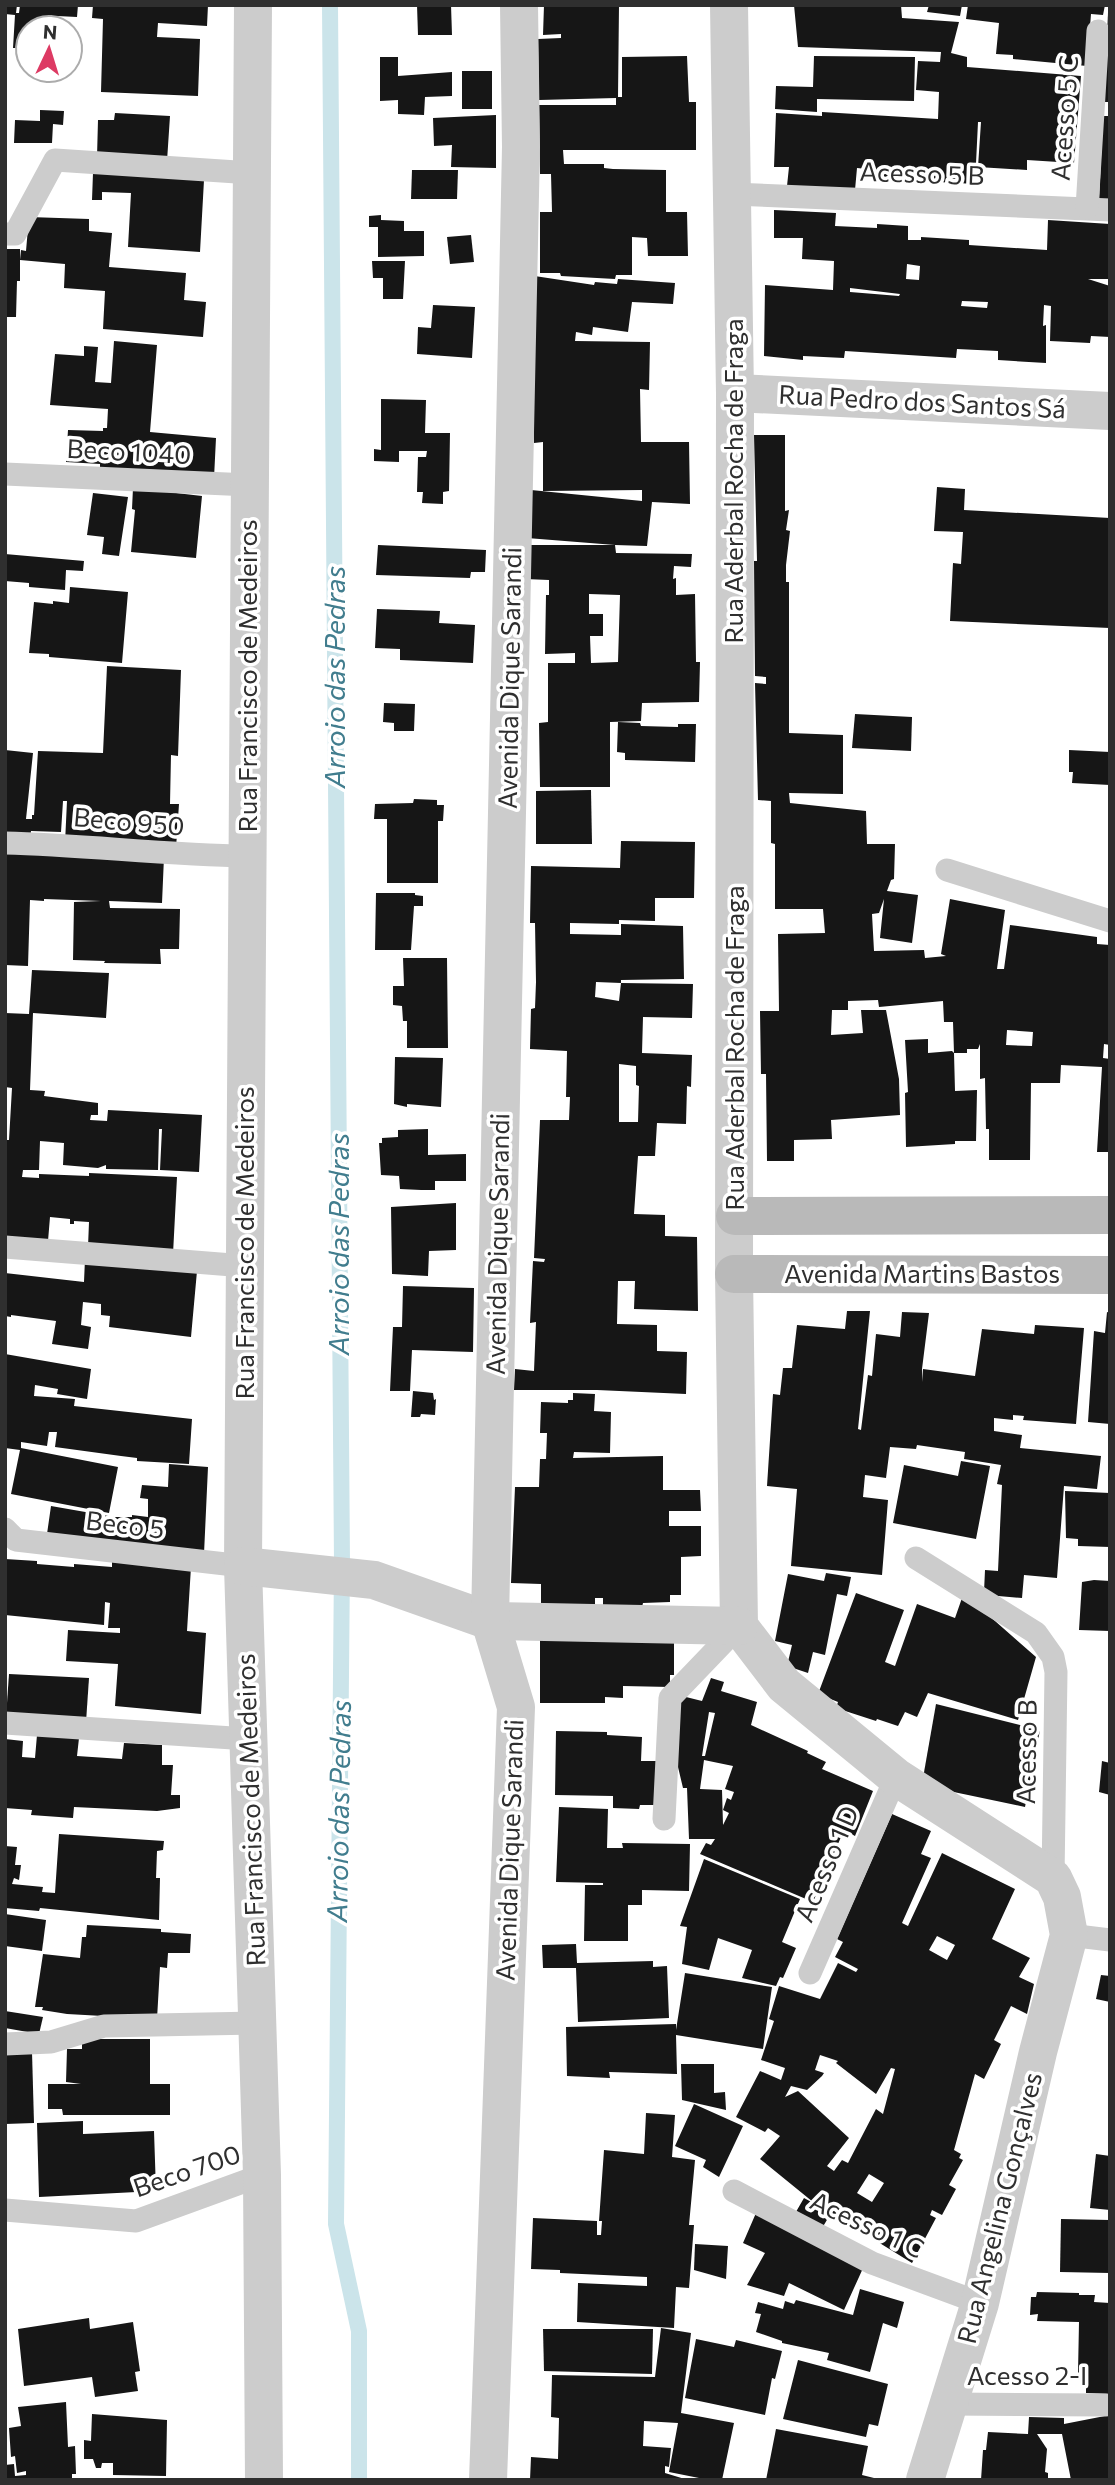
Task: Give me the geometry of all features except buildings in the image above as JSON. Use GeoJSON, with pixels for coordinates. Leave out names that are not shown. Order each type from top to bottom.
{"type":"FeatureCollection","features":[{"type":"Feature","properties":{"kind":"street","name":"Rua Francisco de Medeiros"},"geometry":{"type":"LineString","coordinates":[[253,5],[243,1566],[262,2175],[264,2480]]}},
{"type":"Feature","properties":{"kind":"street","name":"Avenida Dique Sarandi"},"geometry":{"type":"LineString","coordinates":[[488,2480],[516,1707],[490,1621],[521,147],[519,5]]}},
{"type":"Feature","properties":{"kind":"street","name":"Rua Aderbal Rocha de Fraga"},"geometry":{"type":"LineString","coordinates":[[729,5],[735,393],[734,1274],[739,1626]]}},
{"type":"Feature","properties":{"kind":"street","name":"Rua Pedro dos Santos Sá"},"geometry":{"type":"LineString","coordinates":[[735,393],[1110,411]]}},
{"type":"Feature","properties":{"kind":"street"},"geometry":{"type":"LineString","coordinates":[[734,1216],[1110,1216]]}},
{"type":"Feature","properties":{"kind":"street","name":"Avenida Martins Bastos"},"geometry":{"type":"LineString","coordinates":[[734,1274],[1110,1275]]}},
{"type":"Feature","properties":{"kind":"street"},"geometry":{"type":"LineString","coordinates":[[243,1566],[374,1580],[490,1621],[739,1626],[784,1685],[896,1777],[1053,1878],[1062,1897],[1069,1935]]}},
{"type":"Feature","properties":{"kind":"street","name":"Rua Angelina Gonçalves"},"geometry":{"type":"LineString","coordinates":[[925,2480],[980,2303],[1038,2052],[1069,1935]]}},
{"type":"Feature","properties":{"kind":"lane","name":"Acesso 5 C"},"geometry":{"type":"LineString","coordinates":[[1098,31],[1098,209]]}},
{"type":"Feature","properties":{"kind":"lane"},"geometry":{"type":"LineString","coordinates":[[5,234],[15,234],[55,160],[252,173]]}},
{"type":"Feature","properties":{"kind":"lane","name":"Acesso 5 B"},"geometry":{"type":"LineString","coordinates":[[732,194],[1098,209]]}},
{"type":"Feature","properties":{"kind":"lane","name":"Beco 1040"},"geometry":{"type":"LineString","coordinates":[[5,474],[250,485]]}},
{"type":"Feature","properties":{"kind":"lane","name":"Beco 950"},"geometry":{"type":"LineString","coordinates":[[5,844],[55,845],[187,856],[247,856]]}},
{"type":"Feature","properties":{"kind":"lane"},"geometry":{"type":"LineString","coordinates":[[947,870],[1110,920]]}},
{"type":"Feature","properties":{"kind":"lane"},"geometry":{"type":"LineString","coordinates":[[5,1247],[245,1266]]}},
{"type":"Feature","properties":{"kind":"lane","name":"Beco 5"},"geometry":{"type":"LineString","coordinates":[[5,1530],[16,1540],[243,1566]]}},
{"type":"Feature","properties":{"kind":"lane","name":"Acesso B"},"geometry":{"type":"LineString","coordinates":[[916,1558],[1036,1633],[1053,1657],[1056,1672],[1053,1878]]}},
{"type":"Feature","properties":{"kind":"lane"},"geometry":{"type":"LineString","coordinates":[[664,1819],[670,1699],[739,1626]]}},
{"type":"Feature","properties":{"kind":"lane"},"geometry":{"type":"LineString","coordinates":[[5,1723],[248,1739]]}},
{"type":"Feature","properties":{"kind":"lane","name":"Acesso 1 D"},"geometry":{"type":"LineString","coordinates":[[810,1973],[896,1777]]}},
{"type":"Feature","properties":{"kind":"lane"},"geometry":{"type":"LineString","coordinates":[[1069,1935],[1110,1940]]}},
{"type":"Feature","properties":{"kind":"lane"},"geometry":{"type":"LineString","coordinates":[[5,2044],[51,2042],[104,2026],[257,2023]]}},
{"type":"Feature","properties":{"kind":"lane","name":"Beco 700"},"geometry":{"type":"LineString","coordinates":[[5,2210],[136,2221],[262,2175]]}},
{"type":"Feature","properties":{"kind":"lane","name":"Acesso 1 C"},"geometry":{"type":"LineString","coordinates":[[734,2192],[872,2263],[980,2303]]}},
{"type":"Feature","properties":{"kind":"lane","name":"Acesso 2-I"},"geometry":{"type":"LineString","coordinates":[[948,2404],[1106,2405]]}},
{"type":"Feature","properties":{"kind":"waterway","name":"Arroio das Pedras"},"geometry":{"type":"LineString","coordinates":[[330,5],[342,1564],[336,2224],[359,2331],[359,2480]]}}]}
